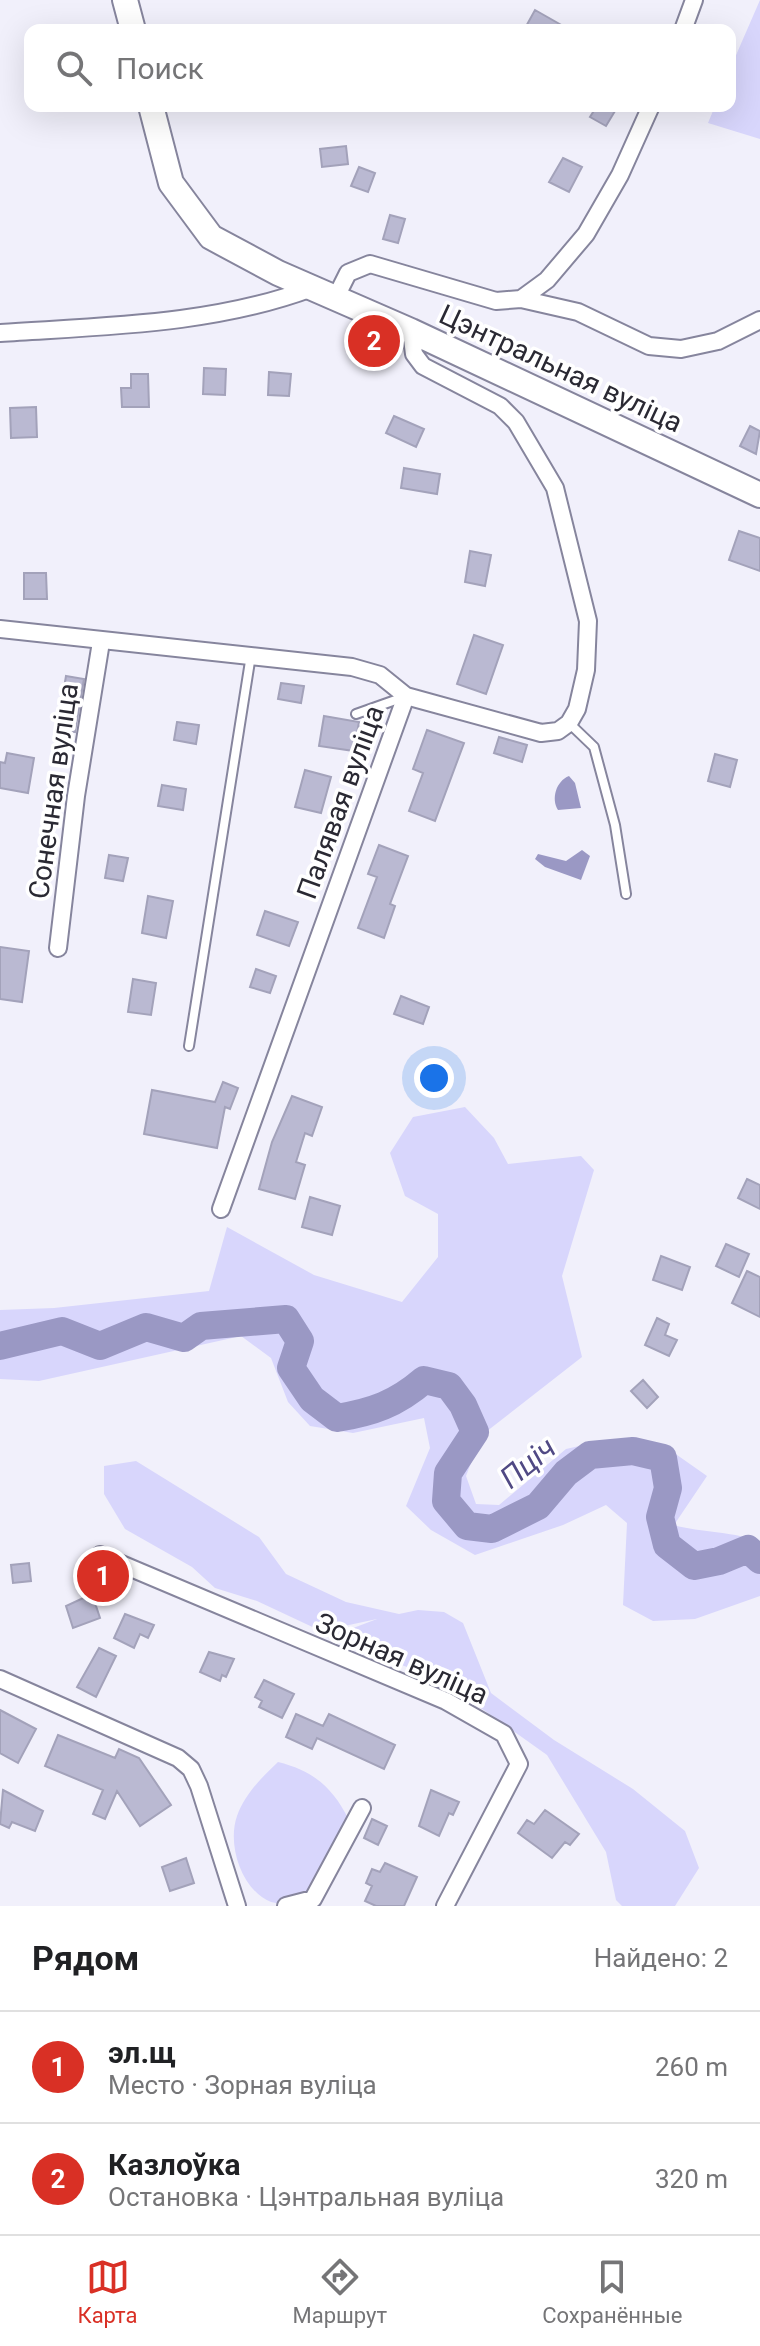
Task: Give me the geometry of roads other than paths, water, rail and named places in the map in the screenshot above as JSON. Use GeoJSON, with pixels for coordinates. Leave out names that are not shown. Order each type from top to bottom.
{"type":"FeatureCollection","features":[{"type":"Feature","properties":{"kind":"main road"},"geometry":{"type":"LineString","coordinates":[[125,0],[131,24]]}},
{"type":"Feature","properties":{"kind":"main road","name":"Цэнтральная вуліца"},"geometry":{"type":"LineString","coordinates":[[153,112],[171,183],[211,237],[335,299],[411,331],[760,495]]}},
{"type":"Feature","properties":{"kind":"street"},"geometry":{"type":"LineString","coordinates":[[685,24],[694,0]]}},
{"type":"Feature","properties":{"kind":"street","name":"Цэнтральная вуліца"},"geometry":{"type":"LineString","coordinates":[[521,299],[547,280],[586,234],[620,175],[648,112]]}},
{"type":"Feature","properties":{"kind":"street","name":"Цэнтральная вуліца"},"geometry":{"type":"LineString","coordinates":[[335,299],[348,273],[370,264],[496,301],[521,299],[578,312],[649,346],[681,349],[718,341],[760,320]]}},
{"type":"Feature","properties":{"kind":"street"},"geometry":{"type":"LineString","coordinates":[[0,333],[141,323],[247,309],[312,288]]}},
{"type":"Feature","properties":{"kind":"street"},"geometry":{"type":"LineString","coordinates":[[411,331],[414,354],[423,366],[500,406],[516,422],[555,488],[588,621],[586,670],[577,709],[569,723]]}},
{"type":"Feature","properties":{"kind":"street"},"geometry":{"type":"LineString","coordinates":[[0,629],[352,667],[380,675],[406,696]]}},
{"type":"Feature","properties":{"kind":"street","name":"Сонечная вуліца"},"geometry":{"type":"LineString","coordinates":[[58,948],[76,796],[101,642]]}},
{"type":"Feature","properties":{"kind":"street","name":"Палявая вуліца"},"geometry":{"type":"LineString","coordinates":[[221,1209],[406,696],[541,733],[558,731],[569,723]]}},
{"type":"Feature","properties":{"kind":"street","name":"Зорная вуліца"},"geometry":{"type":"LineString","coordinates":[[100,1555],[446,1701],[504,1734],[519,1764],[445,1906]]}},
{"type":"Feature","properties":{"kind":"street"},"geometry":{"type":"LineString","coordinates":[[0,1679],[159,1748],[191,1769],[237,1906]]}},
{"type":"Feature","properties":{"kind":"street"},"geometry":{"type":"LineString","coordinates":[[286,1906],[313,1899],[362,1808]]}},
{"type":"Feature","properties":{"kind":"lane"},"geometry":{"type":"LineString","coordinates":[[189,1046],[251,654]]}},
{"type":"Feature","properties":{"kind":"lane"},"geometry":{"type":"LineString","coordinates":[[356,714],[406,696]]}},
{"type":"Feature","properties":{"kind":"lane"},"geometry":{"type":"LineString","coordinates":[[569,723],[594,747],[615,825],[626,894]]}},
{"type":"Feature","properties":{"kind":"waterway","name":"Пціч"},"geometry":{"type":"LineString","coordinates":[[0,1346],[62,1331],[100,1346],[146,1327],[184,1338],[201,1326],[286,1319],[300,1341],[291,1368],[312,1399],[337,1418],[384,1406],[424,1380],[449,1386],[463,1405],[475,1432],[448,1473],[446,1501],[467,1526],[492,1529],[538,1506],[566,1473],[590,1455],[633,1451],[663,1458],[668,1488],[660,1517],[667,1545],[694,1566],[719,1561],[748,1549],[760,1560]]}},
{"type":"Feature","properties":{"kind":"place","name":"Казлоўка"},"geometry":{"type":"Point","coordinates":[374,341]}},
{"type":"Feature","properties":{"kind":"place","name":"эл.щ"},"geometry":{"type":"Point","coordinates":[103,1576]}}]}
